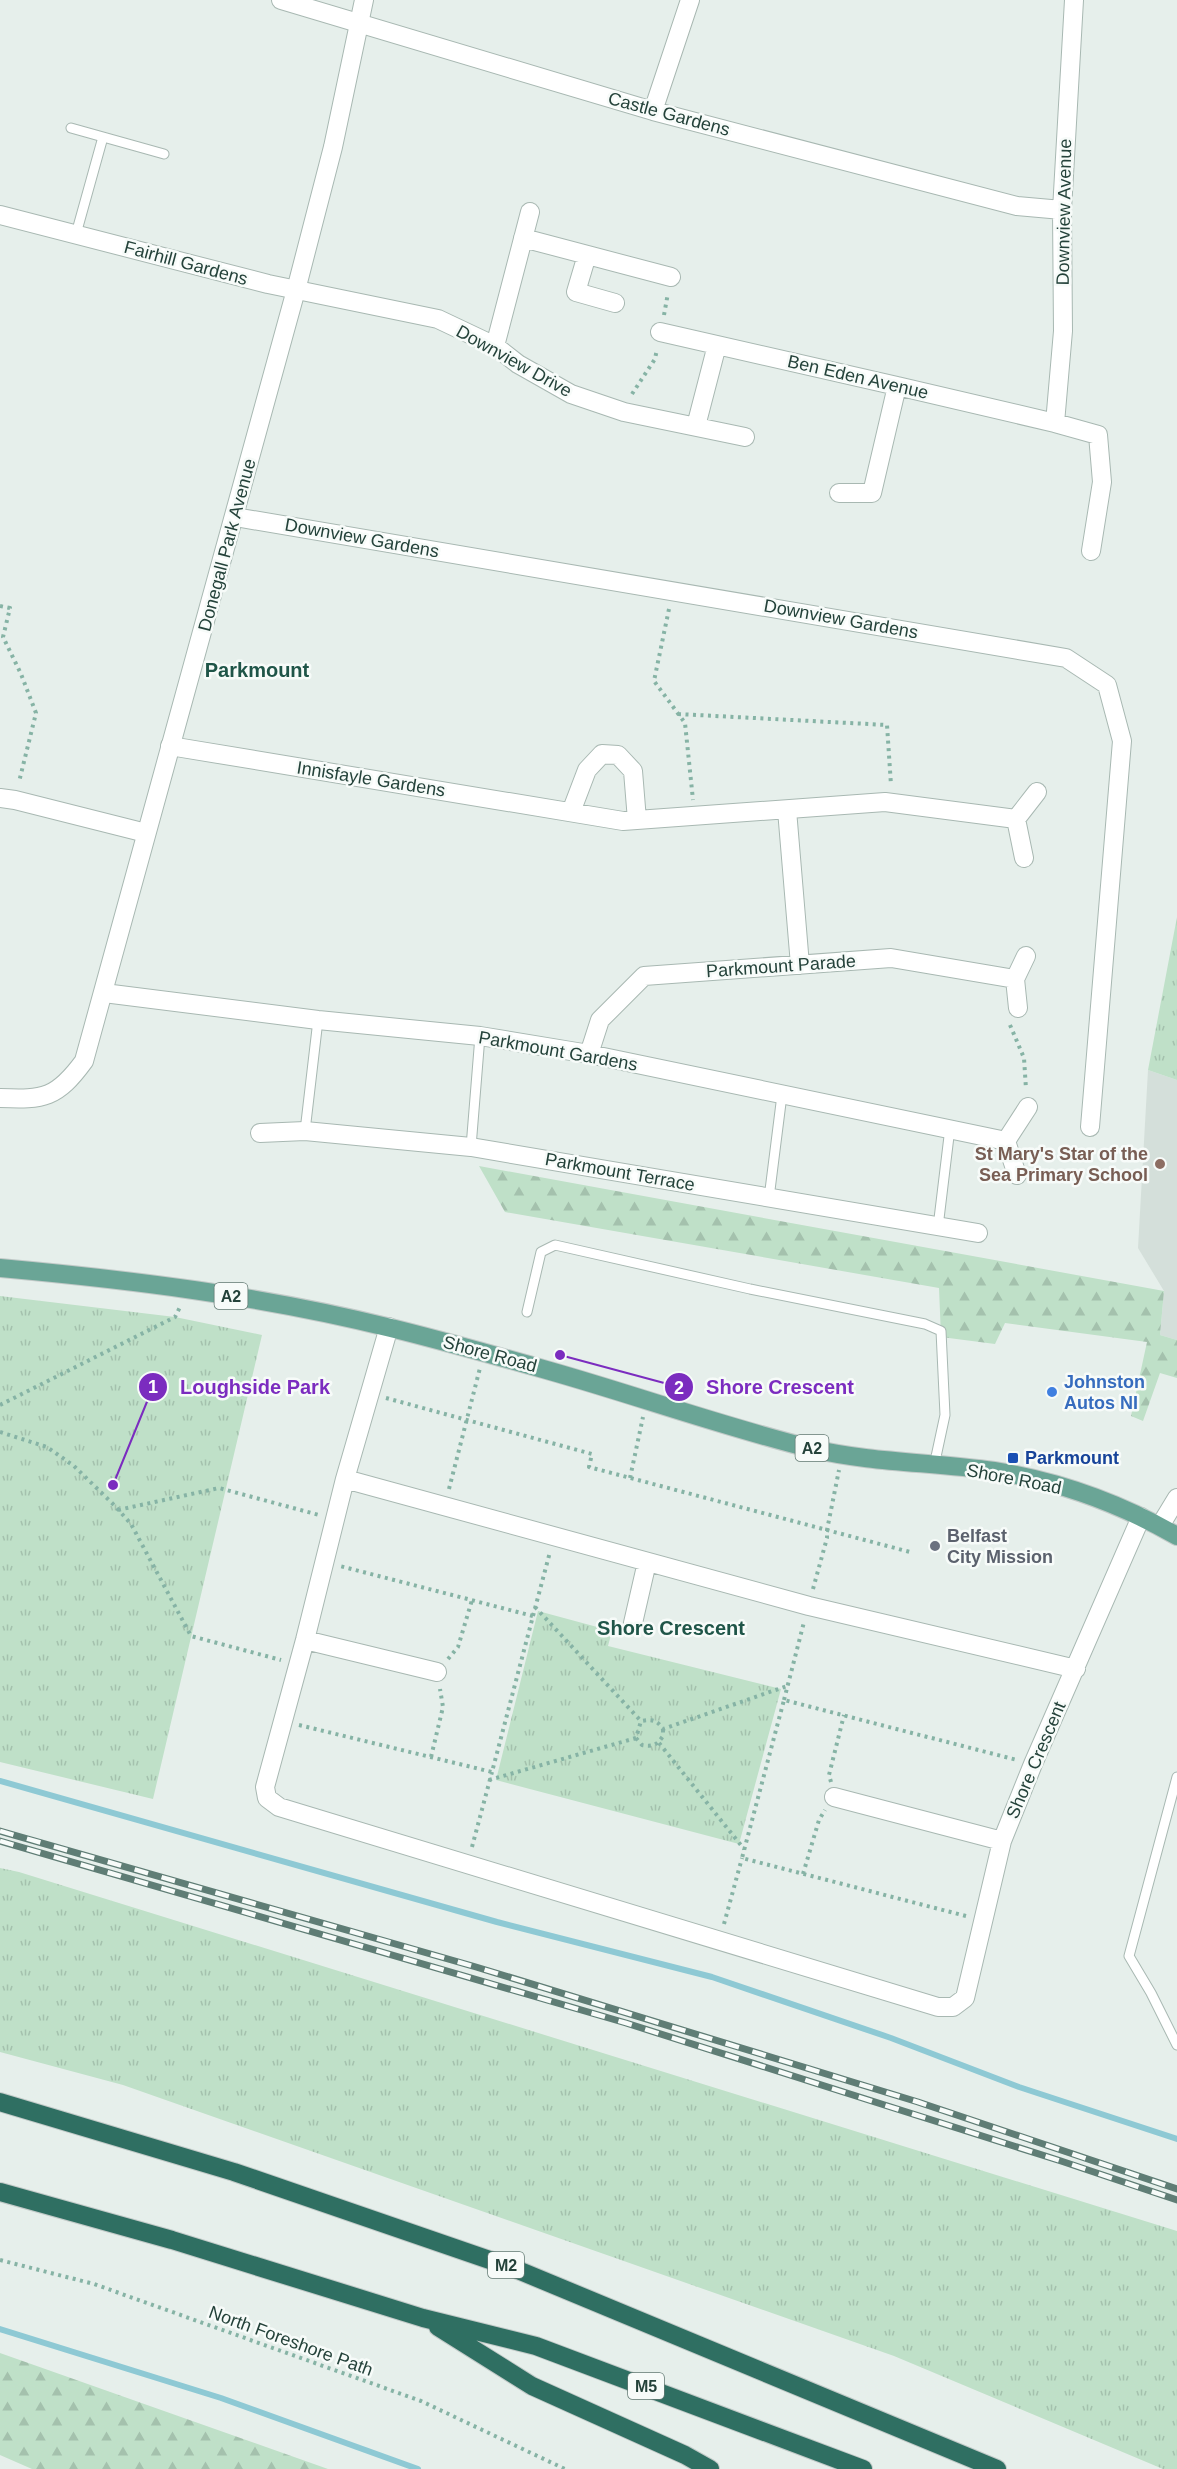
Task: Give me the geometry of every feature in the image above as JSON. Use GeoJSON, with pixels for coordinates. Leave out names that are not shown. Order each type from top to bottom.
{"type":"FeatureCollection","features":[{"type":"Feature","properties":{"kind":"highway","name":"M2"},"geometry":{"type":"LineString","coordinates":[[0,2102],[234,2172],[513,2268],[997,2469]]}},
{"type":"Feature","properties":{"kind":"highway"},"geometry":{"type":"LineString","coordinates":[[0,2192],[172,2240],[423,2318],[532,2386],[685,2455],[710,2469]]}},
{"type":"Feature","properties":{"kind":"highway","name":"M5"},"geometry":{"type":"LineString","coordinates":[[423,2318],[536,2346],[863,2469]]}},
{"type":"Feature","properties":{"kind":"main road","name":"Shore Road"},"geometry":{"type":"LineString","coordinates":[[0,1268],[189,1288],[298,1307],[388,1327],[767,1437],[842,1455],[994,1471],[1046,1483],[1114,1505],[1177,1536]]}},
{"type":"Feature","properties":{"kind":"street","name":"Castle Gardens"},"geometry":{"type":"LineString","coordinates":[[281,0],[653,111],[1017,206],[1062,210]]}},
{"type":"Feature","properties":{"kind":"street","name":"Donegall Park Avenue"},"geometry":{"type":"LineString","coordinates":[[0,1098],[45,1097],[58,1091],[84,1061],[296,290],[333,147],[364,0]]}},
{"type":"Feature","properties":{"kind":"street"},"geometry":{"type":"LineString","coordinates":[[653,111],[690,0]]}},
{"type":"Feature","properties":{"kind":"street","name":"Downview Avenue"},"geometry":{"type":"LineString","coordinates":[[1055,423],[1063,331],[1062,210],[1074,0]]}},
{"type":"Feature","properties":{"kind":"street"},"geometry":{"type":"LineString","coordinates":[[495,346],[530,212]]}},
{"type":"Feature","properties":{"kind":"street","name":"Fairhill Gardens"},"geometry":{"type":"LineString","coordinates":[[0,215],[296,290]]}},
{"type":"Feature","properties":{"kind":"street"},"geometry":{"type":"LineString","coordinates":[[523,238],[671,277]]}},
{"type":"Feature","properties":{"kind":"street"},"geometry":{"type":"LineString","coordinates":[[586,255],[576,292],[615,303]]}},
{"type":"Feature","properties":{"kind":"street","name":"Downview Drive"},"geometry":{"type":"LineString","coordinates":[[296,290],[438,319],[495,346],[518,363],[571,394],[624,412],[745,437]]}},
{"type":"Feature","properties":{"kind":"street","name":"Ben Eden Avenue"},"geometry":{"type":"LineString","coordinates":[[660,332],[1055,423],[1098,435],[1102,482],[1091,551]]}},
{"type":"Feature","properties":{"kind":"street"},"geometry":{"type":"LineString","coordinates":[[696,426],[717,345]]}},
{"type":"Feature","properties":{"kind":"street"},"geometry":{"type":"LineString","coordinates":[[839,493],[872,493],[897,386]]}},
{"type":"Feature","properties":{"kind":"street","name":"Downview Gardens"},"geometry":{"type":"LineString","coordinates":[[235,517],[1066,658],[1107,685],[1122,741],[1090,1127]]}},
{"type":"Feature","properties":{"kind":"street","name":"Innisfayle Gardens"},"geometry":{"type":"LineString","coordinates":[[170,746],[623,821],[892,803],[1016,819]]}},
{"type":"Feature","properties":{"kind":"street"},"geometry":{"type":"LineString","coordinates":[[571,812],[587,770],[602,754],[618,755],[633,771],[637,820]]}},
{"type":"Feature","properties":{"kind":"street"},"geometry":{"type":"LineString","coordinates":[[1024,858],[1016,819],[1037,792]]}},
{"type":"Feature","properties":{"kind":"street"},"geometry":{"type":"LineString","coordinates":[[8,799],[146,833]]}},
{"type":"Feature","properties":{"kind":"street"},"geometry":{"type":"LineString","coordinates":[[787,810],[800,965]]}},
{"type":"Feature","properties":{"kind":"street"},"geometry":{"type":"LineString","coordinates":[[1018,1008],[1015,979],[1026,956]]}},
{"type":"Feature","properties":{"kind":"street","name":"Parkmount Parade"},"geometry":{"type":"LineString","coordinates":[[589,1054],[600,1020],[644,976],[891,958],[1015,979]]}},
{"type":"Feature","properties":{"kind":"street","name":"Parkmount Gardens"},"geometry":{"type":"LineString","coordinates":[[104,993],[318,1020],[480,1036],[589,1054],[1006,1141]]}},
{"type":"Feature","properties":{"kind":"street"},"geometry":{"type":"LineString","coordinates":[[1017,1175],[1006,1141],[1028,1107]]}},
{"type":"Feature","properties":{"kind":"street","name":"Parkmount Terrace"},"geometry":{"type":"LineString","coordinates":[[260,1133],[305,1131],[471,1147],[978,1233]]}},
{"type":"Feature","properties":{"kind":"street"},"geometry":{"type":"LineString","coordinates":[[388,1327],[371,1394],[345,1479],[299,1665],[265,1787],[267,1798],[279,1807],[720,1940]]}},
{"type":"Feature","properties":{"kind":"street"},"geometry":{"type":"LineString","coordinates":[[345,1479],[808,1606],[1076,1668]]}},
{"type":"Feature","properties":{"kind":"street"},"geometry":{"type":"LineString","coordinates":[[1160,1526],[1177,1498]]}},
{"type":"Feature","properties":{"kind":"street","name":"Shore Crescent"},"geometry":{"type":"LineString","coordinates":[[720,1940],[938,2007],[953,2007],[965,1998],[1002,1841],[1033,1764],[1141,1517]]}},
{"type":"Feature","properties":{"kind":"street"},"geometry":{"type":"LineString","coordinates":[[633,1623],[647,1562]]}},
{"type":"Feature","properties":{"kind":"street"},"geometry":{"type":"LineString","coordinates":[[305,1640],[436,1672]]}},
{"type":"Feature","properties":{"kind":"street"},"geometry":{"type":"LineString","coordinates":[[834,1797],[1002,1841]]}},
{"type":"Feature","properties":{"kind":"lane"},"geometry":{"type":"LineString","coordinates":[[71,128],[164,154]]}},
{"type":"Feature","properties":{"kind":"lane"},"geometry":{"type":"LineString","coordinates":[[76,234],[103,137]]}},
{"type":"Feature","properties":{"kind":"lane"},"geometry":{"type":"LineString","coordinates":[[305,1131],[318,1020]]}},
{"type":"Feature","properties":{"kind":"lane"},"geometry":{"type":"LineString","coordinates":[[471,1147],[480,1036]]}},
{"type":"Feature","properties":{"kind":"lane"},"geometry":{"type":"LineString","coordinates":[[769,1198],[782,1095]]}},
{"type":"Feature","properties":{"kind":"lane"},"geometry":{"type":"LineString","coordinates":[[938,1227],[950,1128]]}},
{"type":"Feature","properties":{"kind":"lane"},"geometry":{"type":"LineString","coordinates":[[527,1312],[541,1252],[555,1245],[750,1289],[925,1324],[941,1331],[945,1415],[934,1466]]}},
{"type":"Feature","properties":{"kind":"lane"},"geometry":{"type":"LineString","coordinates":[[1177,1777],[1129,1956],[1177,2045]]}},
{"type":"Feature","properties":{"kind":"path"},"geometry":{"type":"LineString","coordinates":[[673,590],[654,681],[685,723],[695,816]]}},
{"type":"Feature","properties":{"kind":"path"},"geometry":{"type":"LineString","coordinates":[[0,606],[10,609],[3,637],[36,713],[8,799]]}},
{"type":"Feature","properties":{"kind":"path"},"geometry":{"type":"LineString","coordinates":[[678,714],[887,725],[892,803]]}},
{"type":"Feature","properties":{"kind":"path"},"geometry":{"type":"LineString","coordinates":[[1018,1008],[1010,1024],[1024,1058],[1025,1093],[1028,1107]]}},
{"type":"Feature","properties":{"kind":"path"},"geometry":{"type":"LineString","coordinates":[[0,1405],[175,1317],[189,1288]]}},
{"type":"Feature","properties":{"kind":"path"},"geometry":{"type":"LineString","coordinates":[[445,1506],[484,1353]]}},
{"type":"Feature","properties":{"kind":"path"},"geometry":{"type":"LineString","coordinates":[[371,1394],[592,1454],[589,1467],[910,1552]]}},
{"type":"Feature","properties":{"kind":"path"},"geometry":{"type":"LineString","coordinates":[[630,1478],[646,1401]]}},
{"type":"Feature","properties":{"kind":"path"},"geometry":{"type":"LineString","coordinates":[[0,1432],[47,1447],[74,1466],[118,1510],[130,1524],[191,1636],[299,1665]]}},
{"type":"Feature","properties":{"kind":"path"},"geometry":{"type":"LineString","coordinates":[[784,1700],[827,1538],[842,1455]]}},
{"type":"Feature","properties":{"kind":"path"},"geometry":{"type":"LineString","coordinates":[[118,1510],[219,1488],[335,1519]]}},
{"type":"Feature","properties":{"kind":"path"},"geometry":{"type":"LineString","coordinates":[[533,1616],[554,1536]]}},
{"type":"Feature","properties":{"kind":"path"},"geometry":{"type":"LineString","coordinates":[[535,1607],[641,1721]]}},
{"type":"Feature","properties":{"kind":"path"},"geometry":{"type":"LineString","coordinates":[[663,1729],[787,1686]]}},
{"type":"Feature","properties":{"kind":"path"},"geometry":{"type":"LineString","coordinates":[[636,1738],[642,1745],[651,1746],[659,1743],[663,1736],[663,1729],[658,1722],[641,1721]]}},
{"type":"Feature","properties":{"kind":"path"},"geometry":{"type":"LineString","coordinates":[[636,1738],[641,1721]]}},
{"type":"Feature","properties":{"kind":"path"},"geometry":{"type":"LineString","coordinates":[[489,1780],[636,1738]]}},
{"type":"Feature","properties":{"kind":"path"},"geometry":{"type":"LineString","coordinates":[[659,1743],[744,1849]]}},
{"type":"Feature","properties":{"kind":"path"},"geometry":{"type":"LineString","coordinates":[[468,1863],[492,1772]]}},
{"type":"Feature","properties":{"kind":"path"},"geometry":{"type":"LineString","coordinates":[[720,1940],[741,1858]]}},
{"type":"Feature","properties":{"kind":"path","name":"North Foreshore Path"},"geometry":{"type":"LineString","coordinates":[[0,2260],[94,2284],[421,2401],[565,2469]]}},
{"type":"Feature","properties":{"kind":"shaded area","name":"St Mary's Star of the Sea Primary School"},"geometry":{"type":"Polygon","coordinates":[[[1148,1070],[1177,1080],[1177,1340],[1160,1335],[1164,1291],[1138,1248],[1148,1070]]]}},
{"type":"Feature","properties":{"kind":"green space"},"geometry":{"type":"Polygon","coordinates":[[[1177,917],[1177,1080],[1148,1070],[1177,917]]]}},
{"type":"Feature","properties":{"kind":"green space"},"geometry":{"type":"Polygon","coordinates":[[[479,1166],[1164,1291],[1160,1335],[1177,1340],[1177,1378],[1160,1373],[1143,1421],[1131,1416],[1147,1342],[1005,1323],[995,1344],[941,1337],[939,1288],[505,1212],[479,1166]]]}},
{"type":"Feature","properties":{"kind":"green space"},"geometry":{"type":"Polygon","coordinates":[[[0,1296],[175,1317],[262,1335],[153,1799],[0,1762],[0,1296]]]}},
{"type":"Feature","properties":{"kind":"green space"},"geometry":{"type":"Polygon","coordinates":[[[538,1611],[612,1631],[608,1646],[781,1689],[739,1844],[496,1780],[538,1611]]]}},
{"type":"Feature","properties":{"kind":"green space"},"geometry":{"type":"Polygon","coordinates":[[[0,1868],[1177,2231],[1177,2469],[1163,2469],[894,2356],[123,2085],[0,2052],[0,1868]]]}},
{"type":"Feature","properties":{"kind":"green space"},"geometry":{"type":"Polygon","coordinates":[[[0,2353],[328,2469],[32,2469],[0,2455],[0,2353]]]}},
{"type":"Feature","properties":{"kind":"waterway"},"geometry":{"type":"LineString","coordinates":[[0,1781],[497,1922],[712,1977],[891,2038],[1019,2087],[1177,2139]]}},
{"type":"Feature","properties":{"kind":"waterway"},"geometry":{"type":"LineString","coordinates":[[0,2329],[221,2398],[418,2469]]}},
{"type":"Feature","properties":{"kind":"railway"},"geometry":{"type":"LineString","coordinates":[[0,1831],[476,1967],[918,2102],[1177,2189]]}},
{"type":"Feature","properties":{"kind":"railway"},"geometry":{"type":"LineString","coordinates":[[0,1841],[626,2023],[1177,2200]]}},
{"type":"Feature","properties":{"kind":"place","name":"St Mary's Star of the Sea Primary School"},"geometry":{"type":"Point","coordinates":[1160,1164]}},
{"type":"Feature","properties":{"kind":"place","name":"Shore Crescent"},"geometry":{"type":"Point","coordinates":[560,1355]}},
{"type":"Feature","properties":{"kind":"place","name":"Johnston Autos NI"},"geometry":{"type":"Point","coordinates":[1052,1392]}},
{"type":"Feature","properties":{"kind":"place","name":"Parkmount"},"geometry":{"type":"Point","coordinates":[1013,1458]}},
{"type":"Feature","properties":{"kind":"place","name":"Loughside Park"},"geometry":{"type":"Point","coordinates":[113,1485]}},
{"type":"Feature","properties":{"kind":"place","name":"Belfast City Mission"},"geometry":{"type":"Point","coordinates":[935,1546]}},
{"type":"Feature","properties":{"kind":"district","name":"Parkmount"},"geometry":{"type":"Point","coordinates":[257,670]}},
{"type":"Feature","properties":{"kind":"district","name":"Shore Crescent"},"geometry":{"type":"Point","coordinates":[671,1628]}}]}
